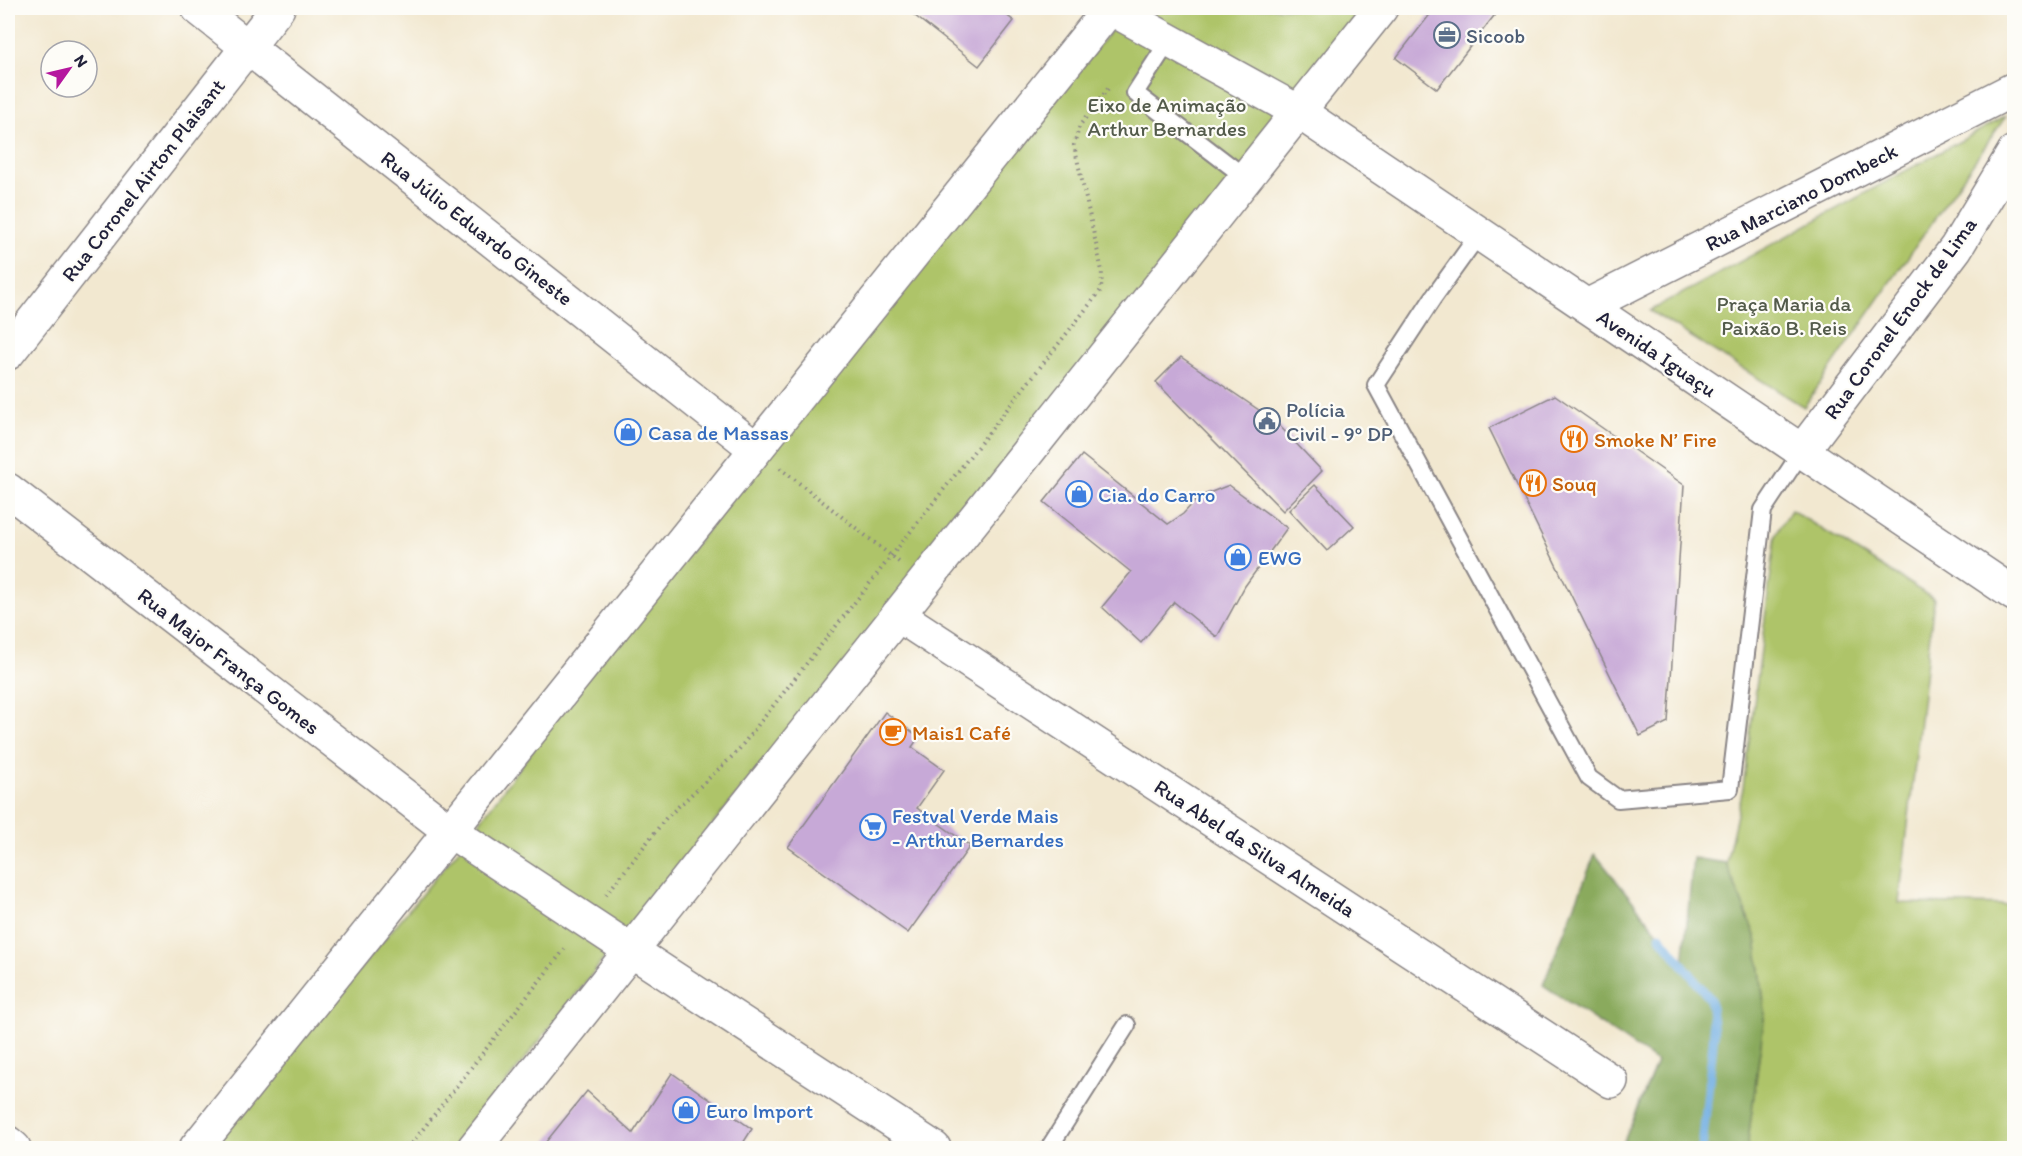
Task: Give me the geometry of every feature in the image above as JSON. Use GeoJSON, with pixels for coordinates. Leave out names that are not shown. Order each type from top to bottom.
{"type":"FeatureCollection","features":[{"type":"Feature","properties":{"kind":"main road","name":"Rua Júlio Eduardo Gineste"},"geometry":{"type":"LineString","coordinates":[[198,8],[756,449]]}},
{"type":"Feature","properties":{"kind":"main road","name":"Rua Coronel Airton Plaisant"},"geometry":{"type":"LineString","coordinates":[[8,353],[278,8]]}},
{"type":"Feature","properties":{"kind":"main road","name":"Avenida Iguaçu"},"geometry":{"type":"LineString","coordinates":[[1110,8],[1299,112],[2014,594]]}},
{"type":"Feature","properties":{"kind":"main road"},"geometry":{"type":"LineString","coordinates":[[196,1149],[1110,8]]}},
{"type":"Feature","properties":{"kind":"main road"},"geometry":{"type":"LineString","coordinates":[[474,1149],[1381,8]]}},
{"type":"Feature","properties":{"kind":"main road","name":"Rua Marciano Dombeck"},"geometry":{"type":"LineString","coordinates":[[1587,306],[2014,89]]}},
{"type":"Feature","properties":{"kind":"main road","name":"Rua Coronel Enock de Lima"},"geometry":{"type":"LineString","coordinates":[[1802,451],[1956,248],[2014,152]]}},
{"type":"Feature","properties":{"kind":"main road","name":"Rua Major França Gomes"},"geometry":{"type":"LineString","coordinates":[[8,490],[450,831],[934,1149]]}},
{"type":"Feature","properties":{"kind":"main road","name":"Rua Abel da Silva Almeida"},"geometry":{"type":"LineString","coordinates":[[898,615],[1611,1081]]}},
{"type":"Feature","properties":{"kind":"main road"},"geometry":{"type":"LineString","coordinates":[[8,1143],[14,1149]]}},
{"type":"Feature","properties":{"kind":"lane"},"geometry":{"type":"LineString","coordinates":[[1170,39],[1135,93],[1246,178]]}},
{"type":"Feature","properties":{"kind":"lane"},"geometry":{"type":"LineString","coordinates":[[1479,234],[1433,298],[1376,385],[1589,778],[1618,799],[1730,789],[1763,510],[1802,451]]}},
{"type":"Feature","properties":{"kind":"lane"},"geometry":{"type":"LineString","coordinates":[[1049,1149],[1127,1025]]}},
{"type":"Feature","properties":{"kind":"path"},"geometry":{"type":"LineString","coordinates":[[627,868],[666,818],[736,753],[1101,290],[1102,271],[1074,145],[1080,125],[1113,83]]}},
{"type":"Feature","properties":{"kind":"path"},"geometry":{"type":"LineString","coordinates":[[756,449],[925,582]]}},
{"type":"Feature","properties":{"kind":"path"},"geometry":{"type":"LineString","coordinates":[[408,1149],[556,961]]}},
{"type":"Feature","properties":{"kind":"green space","name":"Eixo de Animação Arthur Bernardes"},"geometry":{"type":"Polygon","coordinates":[[[1129,8],[1378,8],[626,931],[455,1148],[211,1148],[465,842],[566,704],[1129,8]]]}},
{"type":"Feature","properties":{"kind":"green space","name":"Praça Maria da Paixão B. Reis"},"geometry":{"type":"Polygon","coordinates":[[[2006,116],[1804,407],[1650,311],[2006,116]]]}},
{"type":"Feature","properties":{"kind":"green space"},"geometry":{"type":"Polygon","coordinates":[[[1791,510],[1934,599],[1899,903],[2014,905],[2014,1148],[1747,1148],[1765,1012],[1756,938],[1726,863],[1743,788],[1776,534],[1791,510]]]}},
{"type":"Feature","properties":{"kind":"green space"},"geometry":{"type":"Polygon","coordinates":[[[1595,854],[1683,964],[1693,858],[1726,863],[1756,938],[1765,1012],[1747,1148],[1634,1148],[1624,1141],[1657,1062],[1543,985],[1595,854]]]}},
{"type":"Feature","properties":{"kind":"building"},"geometry":{"type":"Polygon","coordinates":[[[905,8],[997,8],[1014,21],[979,66],[905,8]]]}},
{"type":"Feature","properties":{"kind":"building","name":"Sicoob"},"geometry":{"type":"Polygon","coordinates":[[[1435,8],[1492,8],[1497,12],[1437,89],[1396,58],[1435,8]]]}},
{"type":"Feature","properties":{"kind":"building"},"geometry":{"type":"Polygon","coordinates":[[[1181,357],[1275,421],[1322,471],[1283,511],[1156,382],[1181,357]]]}},
{"type":"Feature","properties":{"kind":"building"},"geometry":{"type":"Polygon","coordinates":[[[1555,395],[1684,485],[1668,722],[1640,736],[1489,428],[1555,395]]]}},
{"type":"Feature","properties":{"kind":"building"},"geometry":{"type":"Polygon","coordinates":[[[1082,455],[1168,524],[1183,514],[1199,497],[1229,485],[1287,528],[1245,586],[1217,637],[1174,602],[1141,643],[1102,607],[1131,572],[1044,502],[1082,455]]]}},
{"type":"Feature","properties":{"kind":"building"},"geometry":{"type":"Polygon","coordinates":[[[1315,485],[1354,526],[1327,551],[1289,510],[1315,485]]]}},
{"type":"Feature","properties":{"kind":"building","name":"Festval Verde Mais - Arthur Bernardes"},"geometry":{"type":"Polygon","coordinates":[[[885,712],[919,737],[912,747],[944,770],[917,808],[970,846],[908,933],[788,847],[885,712]]]}},
{"type":"Feature","properties":{"kind":"building","name":"Euro Import"},"geometry":{"type":"Polygon","coordinates":[[[672,1073],[752,1129],[740,1148],[541,1148],[587,1091],[633,1133],[672,1073]]]}},
{"type":"Feature","properties":{"kind":"waterway"},"geometry":{"type":"LineString","coordinates":[[1660,936],[1710,999],[1714,1034],[1702,1148]]}},
{"type":"Feature","properties":{"kind":"place","name":"Sicoob"},"geometry":{"type":"Point","coordinates":[1447,35]}},
{"type":"Feature","properties":{"kind":"place","name":"Polícia Civil - 9º DP"},"geometry":{"type":"Point","coordinates":[1267,421]}},
{"type":"Feature","properties":{"kind":"place","name":"Casa de Massas"},"geometry":{"type":"Point","coordinates":[628,432]}},
{"type":"Feature","properties":{"kind":"place","name":"Smoke N’ Fire"},"geometry":{"type":"Point","coordinates":[1574,439]}},
{"type":"Feature","properties":{"kind":"place","name":"Souq"},"geometry":{"type":"Point","coordinates":[1533,483]}},
{"type":"Feature","properties":{"kind":"place","name":"Cia. do Carro"},"geometry":{"type":"Point","coordinates":[1079,494]}},
{"type":"Feature","properties":{"kind":"place","name":"EWG"},"geometry":{"type":"Point","coordinates":[1238,557]}},
{"type":"Feature","properties":{"kind":"place","name":"Mais1 Café"},"geometry":{"type":"Point","coordinates":[893,732]}},
{"type":"Feature","properties":{"kind":"place","name":"Festval Verde Mais - Arthur Bernardes"},"geometry":{"type":"Point","coordinates":[873,827]}},
{"type":"Feature","properties":{"kind":"place","name":"Euro Import"},"geometry":{"type":"Point","coordinates":[686,1110]}}]}
